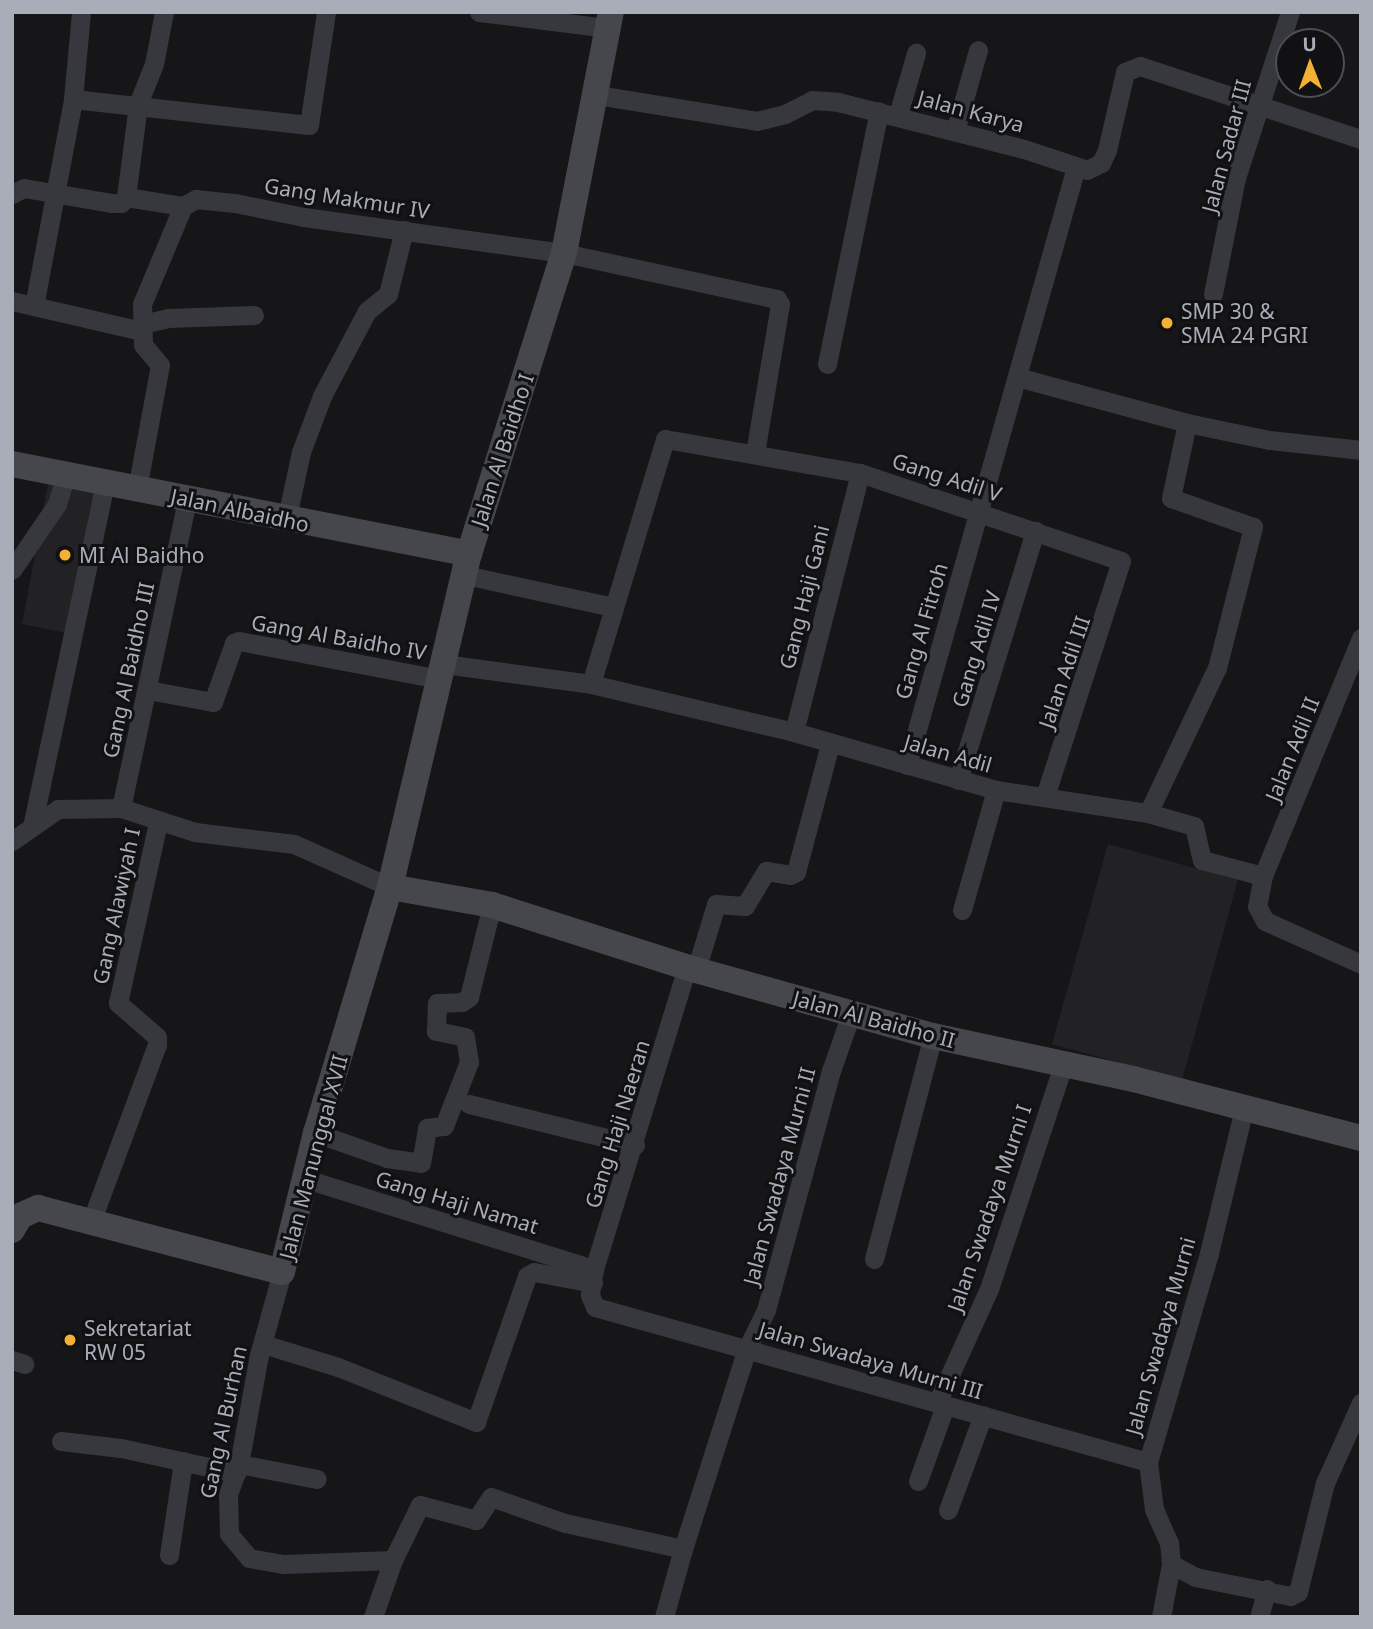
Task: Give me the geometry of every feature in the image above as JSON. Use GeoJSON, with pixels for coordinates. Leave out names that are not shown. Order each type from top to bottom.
{"type":"FeatureCollection","features":[{"type":"Feature","properties":{"kind":"street"},"geometry":{"type":"LineString","coordinates":[[34,306],[72,99],[81,12]]}},
{"type":"Feature","properties":{"kind":"street"},"geometry":{"type":"LineString","coordinates":[[126,197],[138,104],[154,64],[164,12]]}},
{"type":"Feature","properties":{"kind":"street"},"geometry":{"type":"LineString","coordinates":[[72,99],[138,104],[310,125],[326,12]]}},
{"type":"Feature","properties":{"kind":"street"},"geometry":{"type":"LineString","coordinates":[[479,12],[609,20]]}},
{"type":"Feature","properties":{"kind":"street","name":"Jalan Sadar III"},"geometry":{"type":"LineString","coordinates":[[1213,294],[1237,178],[1290,12]]}},
{"type":"Feature","properties":{"kind":"street","name":"Jalan Al Baidho I"},"geometry":{"type":"LineString","coordinates":[[390,887],[467,565],[564,253],[597,95],[609,20]]}},
{"type":"Feature","properties":{"kind":"street"},"geometry":{"type":"LineString","coordinates":[[955,131],[978,50]]}},
{"type":"Feature","properties":{"kind":"street"},"geometry":{"type":"LineString","coordinates":[[827,364],[888,113],[916,53]]}},
{"type":"Feature","properties":{"kind":"street"},"geometry":{"type":"LineString","coordinates":[[1076,167],[1087,170],[1101,163],[1125,72],[1132,66],[1361,139]]}},
{"type":"Feature","properties":{"kind":"street","name":"Jalan Karya"},"geometry":{"type":"LineString","coordinates":[[597,95],[757,121],[785,114],[812,100],[888,113],[1076,167]]}},
{"type":"Feature","properties":{"kind":"street","name":"Gang Al Fitroh"},"geometry":{"type":"LineString","coordinates":[[907,765],[1076,167]]}},
{"type":"Feature","properties":{"kind":"street","name":"Gang Makmur IV"},"geometry":{"type":"LineString","coordinates":[[12,194],[24,188],[111,203],[121,203],[126,197],[183,206],[197,199],[564,253]]}},
{"type":"Feature","properties":{"kind":"street"},"geometry":{"type":"LineString","coordinates":[[137,489],[160,365],[143,345],[144,294],[157,276],[183,206]]}},
{"type":"Feature","properties":{"kind":"street"},"geometry":{"type":"LineString","coordinates":[[286,521],[301,452],[322,396],[367,311],[388,294],[404,230]]}},
{"type":"Feature","properties":{"kind":"street"},"geometry":{"type":"LineString","coordinates":[[564,253],[779,301],[755,453]]}},
{"type":"Feature","properties":{"kind":"street"},"geometry":{"type":"LineString","coordinates":[[12,301],[142,327],[168,318],[254,315]]}},
{"type":"Feature","properties":{"kind":"street"},"geometry":{"type":"LineString","coordinates":[[1017,377],[1187,424],[1269,440],[1361,450]]}},
{"type":"Feature","properties":{"kind":"street"},"geometry":{"type":"LineString","coordinates":[[1148,813],[1217,668],[1253,527],[1171,498],[1187,424]]}},
{"type":"Feature","properties":{"kind":"street","name":"Gang Adil V"},"geometry":{"type":"LineString","coordinates":[[592,684],[613,607],[655,483],[664,440],[755,453],[860,473],[980,510],[1121,561]]}},
{"type":"Feature","properties":{"kind":"street","name":"Jalan Albaidho"},"geometry":{"type":"LineString","coordinates":[[12,464],[187,499],[467,565]]}},
{"type":"Feature","properties":{"kind":"street","name":"Gang Haji Gani"},"geometry":{"type":"LineString","coordinates":[[794,732],[860,473]]}},
{"type":"Feature","properties":{"kind":"street"},"geometry":{"type":"LineString","coordinates":[[12,570],[57,504],[66,475]]}},
{"type":"Feature","properties":{"kind":"street"},"geometry":{"type":"LineString","coordinates":[[33,822],[105,482]]}},
{"type":"Feature","properties":{"kind":"street","name":"Gang Al Baidho III"},"geometry":{"type":"LineString","coordinates":[[121,808],[187,499]]}},
{"type":"Feature","properties":{"kind":"street","name":"Gang Adil IV"},"geometry":{"type":"LineString","coordinates":[[958,780],[1035,531]]}},
{"type":"Feature","properties":{"kind":"street","name":"Jalan Adil III"},"geometry":{"type":"LineString","coordinates":[[1045,797],[1121,561]]}},
{"type":"Feature","properties":{"kind":"street"},"geometry":{"type":"LineString","coordinates":[[467,565],[613,607]]}},
{"type":"Feature","properties":{"kind":"street","name":"Jalan Adil II"},"geometry":{"type":"LineString","coordinates":[[1263,876],[1361,638]]}},
{"type":"Feature","properties":{"kind":"street","name":"Gang Al Baidho IV"},"geometry":{"type":"LineString","coordinates":[[148,690],[213,702],[234,643],[239,641],[442,671]]}},
{"type":"Feature","properties":{"kind":"street","name":"Jalan Adil"},"geometry":{"type":"LineString","coordinates":[[442,671],[592,684],[794,732],[996,790],[1148,813],[1194,827],[1202,860],[1263,876]]}},
{"type":"Feature","properties":{"kind":"street","name":"Gang Haji Naeran"},"geometry":{"type":"LineString","coordinates":[[592,1283],[692,968],[716,904],[745,906],[766,871],[790,875],[796,872],[830,744]]}},
{"type":"Feature","properties":{"kind":"street"},"geometry":{"type":"LineString","coordinates":[[962,910],[996,790]]}},
{"type":"Feature","properties":{"kind":"street"},"geometry":{"type":"LineString","coordinates":[[12,841],[33,822],[58,809],[121,808],[195,832],[294,844],[390,887]]}},
{"type":"Feature","properties":{"kind":"street","name":"Gang Alawiyah I"},"geometry":{"type":"LineString","coordinates":[[91,1222],[158,1045],[157,1037],[118,1003],[158,822]]}},
{"type":"Feature","properties":{"kind":"street"},"geometry":{"type":"LineString","coordinates":[[1263,876],[1257,906],[1265,921],[1361,964]]}},
{"type":"Feature","properties":{"kind":"street","name":"Jalan Al Baidho II"},"geometry":{"type":"LineString","coordinates":[[390,887],[492,905],[692,968],[933,1036],[1361,1138]]}},
{"type":"Feature","properties":{"kind":"street","name":"Jalan Manunggal XVII"},"geometry":{"type":"LineString","coordinates":[[12,1230],[20,1216],[38,1209],[282,1272],[316,1133],[390,887]]}},
{"type":"Feature","properties":{"kind":"street"},"geometry":{"type":"LineString","coordinates":[[316,1133],[387,1158],[421,1163],[427,1128],[444,1126],[469,1062],[465,1037],[436,1031],[437,1003],[468,998],[492,905]]}},
{"type":"Feature","properties":{"kind":"street","name":"Jalan Swadaya Murni II"},"geometry":{"type":"LineString","coordinates":[[664,1617],[747,1349],[766,1310],[831,1071],[851,1014]]}},
{"type":"Feature","properties":{"kind":"street"},"geometry":{"type":"LineString","coordinates":[[874,1259],[933,1036]]}},
{"type":"Feature","properties":{"kind":"street","name":"Jalan Swadaya Murni I"},"geometry":{"type":"LineString","coordinates":[[918,1481],[941,1404],[992,1281],[1063,1065]]}},
{"type":"Feature","properties":{"kind":"street"},"geometry":{"type":"LineString","coordinates":[[469,1104],[635,1145]]}},
{"type":"Feature","properties":{"kind":"street","name":"Jalan Swadaya Murni"},"geometry":{"type":"LineString","coordinates":[[1161,1617],[1171,1564],[1168,1543],[1154,1509],[1148,1462],[1209,1253],[1244,1108]]}},
{"type":"Feature","properties":{"kind":"street","name":"Gang Haji Namat"},"geometry":{"type":"LineString","coordinates":[[306,1179],[592,1283]]}},
{"type":"Feature","properties":{"kind":"street","name":"Gang Al Burhan"},"geometry":{"type":"LineString","coordinates":[[282,1272],[263,1344],[226,1517],[229,1534],[248,1558],[284,1564],[393,1560]]}},
{"type":"Feature","properties":{"kind":"street"},"geometry":{"type":"LineString","coordinates":[[263,1344],[338,1367],[476,1422],[527,1276],[534,1272],[592,1283]]}},
{"type":"Feature","properties":{"kind":"street","name":"Jalan Swadaya Murni III"},"geometry":{"type":"LineString","coordinates":[[592,1283],[602,1310],[1148,1462]]}},
{"type":"Feature","properties":{"kind":"street"},"geometry":{"type":"LineString","coordinates":[[1171,1564],[1195,1577],[1266,1589],[1290,1596],[1303,1584],[1325,1483],[1361,1403]]}},
{"type":"Feature","properties":{"kind":"street"},"geometry":{"type":"LineString","coordinates":[[947,1510],[983,1415]]}},
{"type":"Feature","properties":{"kind":"street"},"geometry":{"type":"LineString","coordinates":[[61,1441],[317,1479]]}},
{"type":"Feature","properties":{"kind":"street"},"geometry":{"type":"LineString","coordinates":[[169,1555],[183,1461]]}},
{"type":"Feature","properties":{"kind":"street"},"geometry":{"type":"LineString","coordinates":[[373,1617],[415,1507],[450,1509],[476,1520],[488,1497],[565,1523],[683,1549]]}},
{"type":"Feature","properties":{"kind":"street"},"geometry":{"type":"LineString","coordinates":[[1259,1617],[1266,1589]]}},
{"type":"Feature","properties":{"kind":"shaded area","name":"MI Al Baidho"},"geometry":{"type":"Polygon","coordinates":[[[50,474],[109,487],[77,635],[22,624],[50,474]]]}},
{"type":"Feature","properties":{"kind":"shaded area"},"geometry":{"type":"Polygon","coordinates":[[[1108,844],[1238,880],[1182,1080],[1052,1044],[1108,844]]]}},
{"type":"Feature","properties":{"kind":"place","name":"SMP 30 & SMA 24 PGRI"},"geometry":{"type":"Point","coordinates":[1167,323]}},
{"type":"Feature","properties":{"kind":"place","name":"MI Al Baidho"},"geometry":{"type":"Point","coordinates":[65,555]}},
{"type":"Feature","properties":{"kind":"place","name":"Sekretariat RW 05"},"geometry":{"type":"Point","coordinates":[70,1340]}}]}
